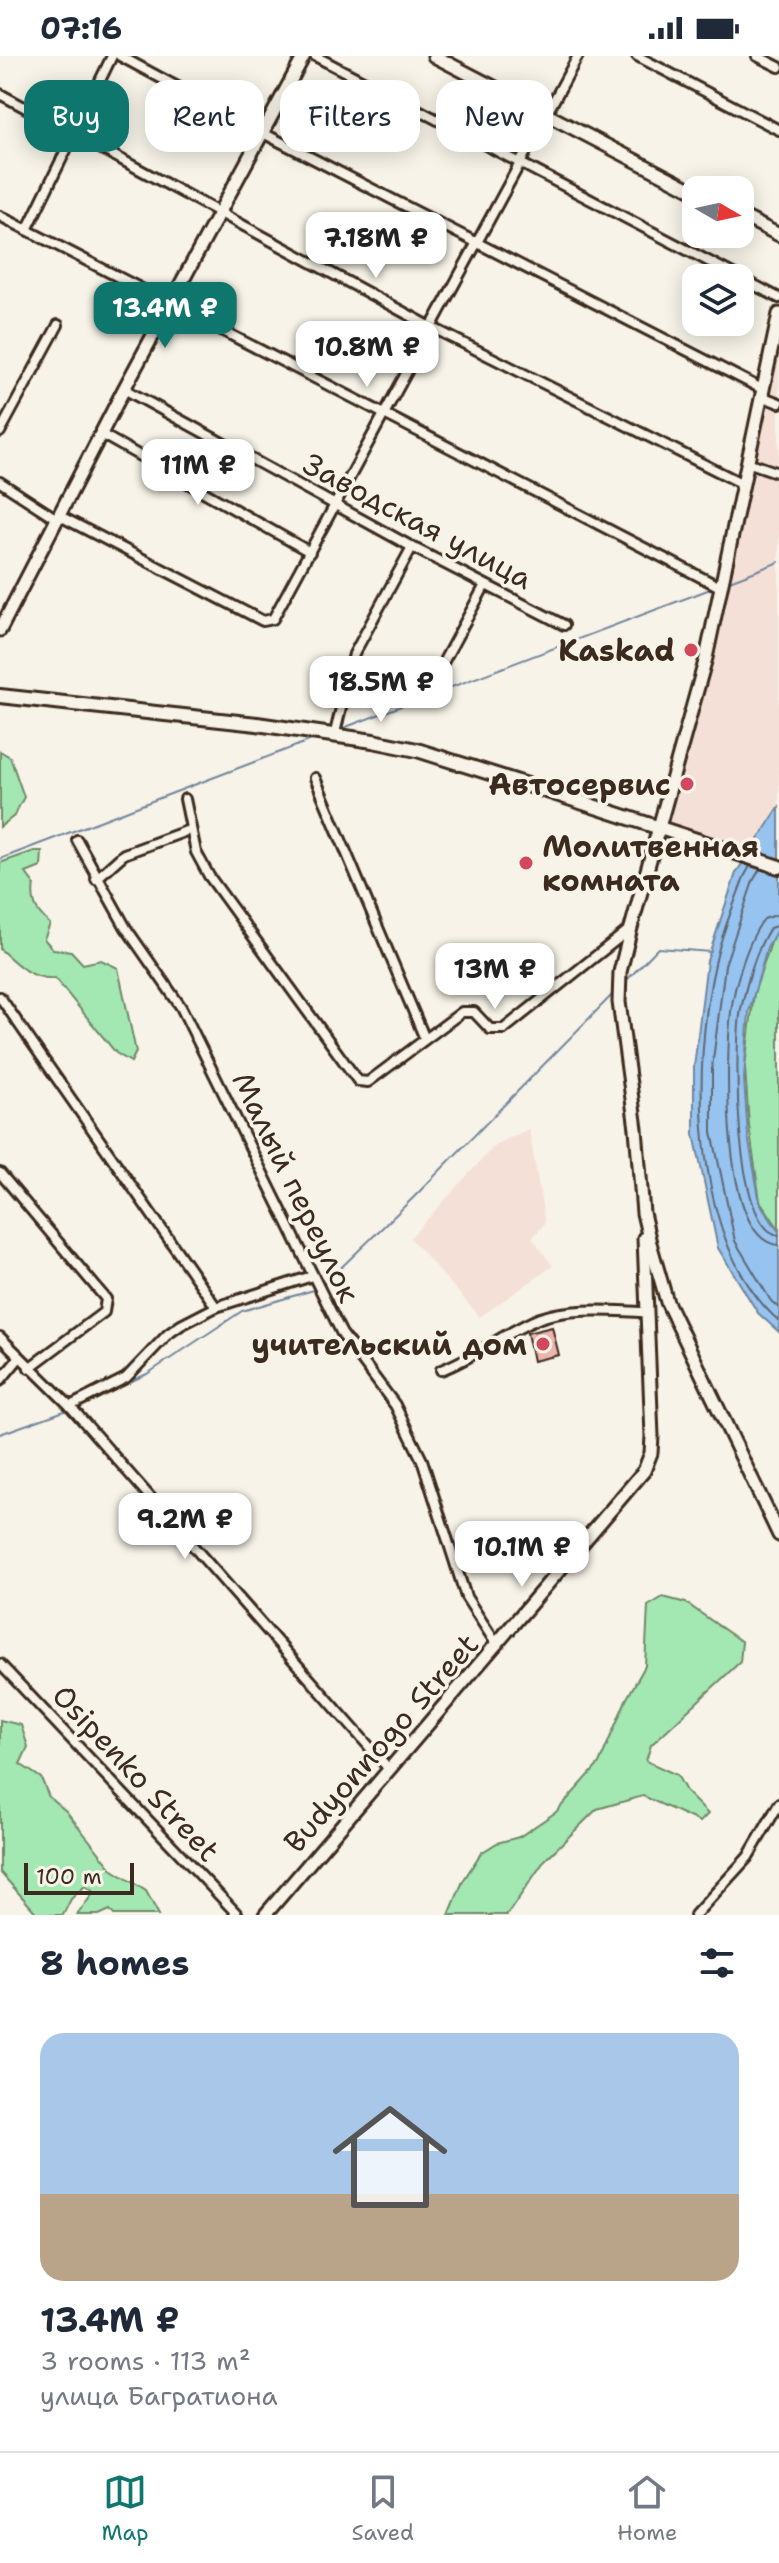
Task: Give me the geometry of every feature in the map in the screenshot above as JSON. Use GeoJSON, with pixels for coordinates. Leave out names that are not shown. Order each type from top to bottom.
{"type":"FeatureCollection","features":[{"type":"Feature","properties":{"kind":"main road"},"geometry":{"type":"LineString","coordinates":[[0,696],[335,733],[417,750],[779,867]]}},
{"type":"Feature","properties":{"kind":"street"},"geometry":{"type":"LineString","coordinates":[[100,80],[112,56]]}},
{"type":"Feature","properties":{"kind":"street"},"geometry":{"type":"LineString","coordinates":[[120,56],[165,80]]}},
{"type":"Feature","properties":{"kind":"street"},"geometry":{"type":"LineString","coordinates":[[264,127],[304,56]]}},
{"type":"Feature","properties":{"kind":"street"},"geometry":{"type":"LineString","coordinates":[[315,56],[779,298]]}},
{"type":"Feature","properties":{"kind":"street"},"geometry":{"type":"LineString","coordinates":[[434,56],[480,80]]}},
{"type":"Feature","properties":{"kind":"street"},"geometry":{"type":"LineString","coordinates":[[553,102],[578,56]]}},
{"type":"Feature","properties":{"kind":"street"},"geometry":{"type":"LineString","coordinates":[[637,56],[779,130]]}},
{"type":"Feature","properties":{"kind":"street"},"geometry":{"type":"LineString","coordinates":[[757,56],[779,67]]}},
{"type":"Feature","properties":{"kind":"street"},"geometry":{"type":"LineString","coordinates":[[0,94],[24,107]]}},
{"type":"Feature","properties":{"kind":"street"},"geometry":{"type":"LineString","coordinates":[[553,119],[682,185]]}},
{"type":"Feature","properties":{"kind":"street"},"geometry":{"type":"LineString","coordinates":[[264,134],[779,403]]}},
{"type":"Feature","properties":{"kind":"street"},"geometry":{"type":"LineString","coordinates":[[27,230],[64,152]]}},
{"type":"Feature","properties":{"kind":"street"},"geometry":{"type":"LineString","coordinates":[[106,152],[431,327],[743,484]]}},
{"type":"Feature","properties":{"kind":"street"},"geometry":{"type":"LineString","coordinates":[[0,630],[251,152]]}},
{"type":"Feature","properties":{"kind":"street"},"geometry":{"type":"LineString","coordinates":[[0,482],[58,517],[269,622],[310,552],[526,152]]}},
{"type":"Feature","properties":{"kind":"street"},"geometry":{"type":"LineString","coordinates":[[0,216],[722,588]]}},
{"type":"Feature","properties":{"kind":"street"},"geometry":{"type":"LineString","coordinates":[[754,222],[779,235]]}},
{"type":"Feature","properties":{"kind":"street"},"geometry":{"type":"LineString","coordinates":[[779,314],[722,588],[692,714],[620,972],[619,1002],[643,1213],[667,1302],[779,1535]]}},
{"type":"Feature","properties":{"kind":"street"},"geometry":{"type":"LineString","coordinates":[[0,432],[58,325]]}},
{"type":"Feature","properties":{"kind":"street","name":"Заводская улица"},"geometry":{"type":"LineString","coordinates":[[124,389],[412,547],[564,625]]}},
{"type":"Feature","properties":{"kind":"street"},"geometry":{"type":"LineString","coordinates":[[101,434],[310,552]]}},
{"type":"Feature","properties":{"kind":"street"},"geometry":{"type":"LineString","coordinates":[[747,462],[779,473]]}},
{"type":"Feature","properties":{"kind":"street"},"geometry":{"type":"LineString","coordinates":[[335,733],[354,654],[412,547]]}},
{"type":"Feature","properties":{"kind":"street"},"geometry":{"type":"LineString","coordinates":[[439,670],[485,585]]}},
{"type":"Feature","properties":{"kind":"street"},"geometry":{"type":"LineString","coordinates":[[315,778],[425,1039]]}},
{"type":"Feature","properties":{"kind":"street"},"geometry":{"type":"LineString","coordinates":[[185,799],[189,830],[209,876],[358,1081],[368,1082],[468,1010],[490,1029],[504,1029],[631,928]]}},
{"type":"Feature","properties":{"kind":"street"},"geometry":{"type":"LineString","coordinates":[[96,879],[124,854],[189,830]]}},
{"type":"Feature","properties":{"kind":"street","name":"Малый переулок"},"geometry":{"type":"LineString","coordinates":[[77,840],[96,879],[181,1007],[342,1334],[395,1405],[422,1460],[466,1597],[497,1645]]}},
{"type":"Feature","properties":{"kind":"street"},"geometry":{"type":"LineString","coordinates":[[0,997],[216,1307]]}},
{"type":"Feature","properties":{"kind":"street"},"geometry":{"type":"LineString","coordinates":[[0,1173],[106,1299],[107,1305],[104,1312],[29,1368]]}},
{"type":"Feature","properties":{"kind":"street","name":"Budyonnogo Street"},"geometry":{"type":"LineString","coordinates":[[265,1915],[644,1471],[651,1453],[652,1436],[643,1213]]}},
{"type":"Feature","properties":{"kind":"street"},"geometry":{"type":"LineString","coordinates":[[70,1406],[126,1378],[168,1334],[216,1307],[312,1276]]}},
{"type":"Feature","properties":{"kind":"street"},"geometry":{"type":"LineString","coordinates":[[441,1370],[463,1362],[543,1317],[605,1311],[646,1312]]}},
{"type":"Feature","properties":{"kind":"street"},"geometry":{"type":"LineString","coordinates":[[0,1337],[70,1406],[388,1768]]}},
{"type":"Feature","properties":{"kind":"street"},"geometry":{"type":"LineString","coordinates":[[0,1381],[19,1358]]}},
{"type":"Feature","properties":{"kind":"street","name":"Osipenko Street"},"geometry":{"type":"LineString","coordinates":[[0,1664],[238,1915]]}},
{"type":"Feature","properties":{"kind":"street"},"geometry":{"type":"LineString","coordinates":[[695,1915],[748,1857],[779,1804]]}},
{"type":"Feature","properties":{"kind":"shaded area"},"geometry":{"type":"Polygon","coordinates":[[[779,323],[779,806],[744,858],[656,828],[677,735],[711,637],[779,323]]]}},
{"type":"Feature","properties":{"kind":"shaded area"},"geometry":{"type":"Polygon","coordinates":[[[529,1129],[545,1223],[532,1238],[553,1266],[480,1317],[410,1238],[496,1144],[529,1129]]]}},
{"type":"Feature","properties":{"kind":"green space"},"geometry":{"type":"Polygon","coordinates":[[[0,751],[10,757],[24,797],[14,816],[0,827],[0,751]]]}},
{"type":"Feature","properties":{"kind":"green space"},"geometry":{"type":"Polygon","coordinates":[[[42,851],[41,867],[26,873],[34,884],[36,907],[50,924],[44,939],[53,949],[71,951],[83,964],[101,960],[118,968],[136,1052],[131,1062],[116,1053],[55,978],[32,974],[0,949],[0,863],[42,851]]]}},
{"type":"Feature","properties":{"kind":"green space"},"geometry":{"type":"Polygon","coordinates":[[[779,919],[779,1229],[760,1201],[749,1126],[745,1067],[754,993],[779,919]]]}},
{"type":"Feature","properties":{"kind":"green space"},"geometry":{"type":"Polygon","coordinates":[[[663,1597],[686,1603],[742,1642],[740,1662],[651,1745],[646,1761],[677,1775],[687,1793],[708,1814],[700,1822],[643,1796],[597,1809],[545,1860],[507,1915],[449,1915],[463,1881],[481,1853],[497,1843],[519,1837],[556,1812],[599,1764],[626,1700],[645,1666],[648,1606],[663,1597]]]}},
{"type":"Feature","properties":{"kind":"green space"},"geometry":{"type":"Polygon","coordinates":[[[0,1720],[21,1725],[28,1747],[20,1764],[41,1778],[49,1797],[66,1811],[113,1870],[146,1891],[159,1915],[114,1915],[110,1910],[99,1915],[77,1915],[94,1892],[85,1886],[71,1899],[63,1915],[38,1915],[0,1872],[0,1720]]]}},
{"type":"Feature","properties":{"kind":"water"},"geometry":{"type":"Polygon","coordinates":[[[779,807],[779,926],[767,948],[749,1012],[744,1079],[748,1136],[760,1203],[779,1232],[779,1332],[758,1313],[718,1248],[694,1134],[694,1067],[707,961],[736,873],[779,807]]]}},
{"type":"Feature","properties":{"kind":"building","name":"учительский дом"},"geometry":{"type":"Polygon","coordinates":[[[552,1327],[559,1355],[533,1361],[527,1333],[552,1327]]]}},
{"type":"Feature","properties":{"kind":"waterway"},"geometry":{"type":"LineString","coordinates":[[727,582],[779,562]]}},
{"type":"Feature","properties":{"kind":"waterway"},"geometry":{"type":"LineString","coordinates":[[338,730],[713,588]]}},
{"type":"Feature","properties":{"kind":"waterway"},"geometry":{"type":"LineString","coordinates":[[0,859],[317,738]]}},
{"type":"Feature","properties":{"kind":"waterway"},"geometry":{"type":"LineString","coordinates":[[624,983],[658,948],[711,952]]}},
{"type":"Feature","properties":{"kind":"waterway"},"geometry":{"type":"LineString","coordinates":[[322,1286],[614,993]]}},
{"type":"Feature","properties":{"kind":"waterway"},"geometry":{"type":"LineString","coordinates":[[80,1405],[147,1374],[242,1311],[317,1289]]}},
{"type":"Feature","properties":{"kind":"waterway"},"geometry":{"type":"LineString","coordinates":[[0,1434],[70,1409]]}},
{"type":"Feature","properties":{"kind":"place","name":"Kaskad"},"geometry":{"type":"Point","coordinates":[691,650]}},
{"type":"Feature","properties":{"kind":"place","name":"Автосервис"},"geometry":{"type":"Point","coordinates":[687,784]}},
{"type":"Feature","properties":{"kind":"place","name":"Молитвенная комната"},"geometry":{"type":"Point","coordinates":[526,863]}},
{"type":"Feature","properties":{"kind":"place","name":"учительский дом"},"geometry":{"type":"Point","coordinates":[543,1344]}}]}
